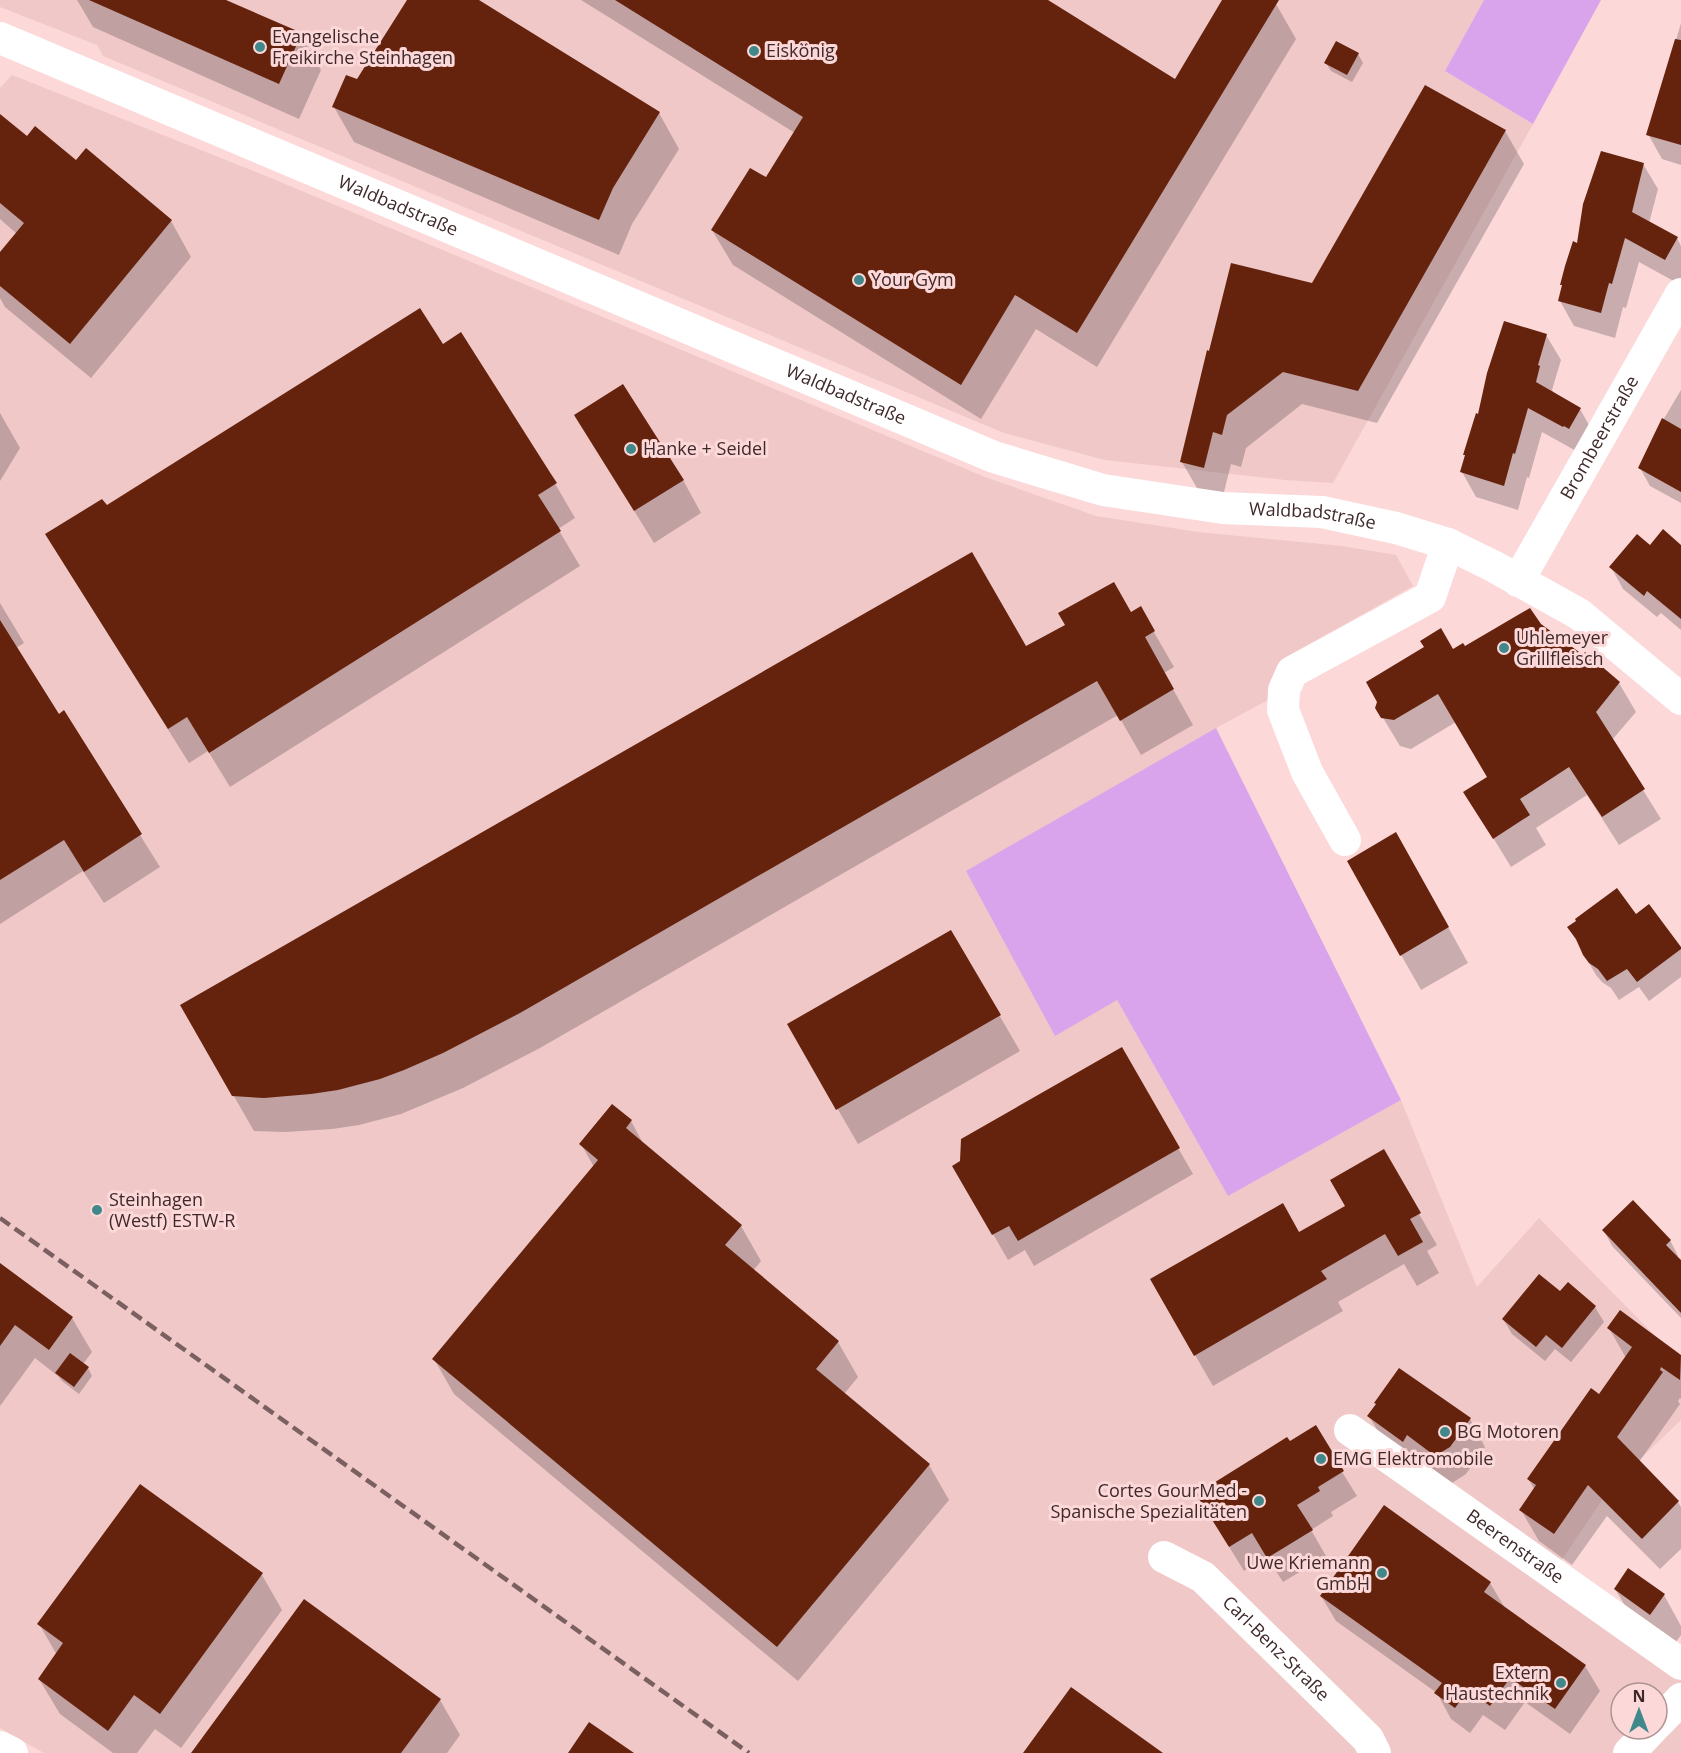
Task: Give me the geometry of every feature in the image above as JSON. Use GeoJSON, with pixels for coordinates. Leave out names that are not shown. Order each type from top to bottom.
{"type":"FeatureCollection","features":[{"type":"Feature","properties":{"kind":"street","name":"Waldbadstraße"},"geometry":{"type":"LineString","coordinates":[[3,46],[994,457],[1103,490],[1222,508],[1322,512],[1396,528],[1448,544],[1579,614],[1681,699]]}},
{"type":"Feature","properties":{"kind":"street","name":"Brombeerstraße"},"geometry":{"type":"LineString","coordinates":[[1518,580],[1681,294]]}},
{"type":"Feature","properties":{"kind":"street"},"geometry":{"type":"LineString","coordinates":[[1345,840],[1307,772],[1283,710],[1284,690],[1292,672],[1430,597],[1448,544]]}},
{"type":"Feature","properties":{"kind":"street","name":"Beerenstraße"},"geometry":{"type":"LineString","coordinates":[[1350,1430],[1681,1664]]}},
{"type":"Feature","properties":{"kind":"street","name":"Carl-Benz-Straße"},"geometry":{"type":"LineString","coordinates":[[1164,1557],[1203,1577],[1368,1739],[1375,1753]]}},
{"type":"Feature","properties":{"kind":"street"},"geometry":{"type":"LineString","coordinates":[[1669,1712],[1681,1700]]}},
{"type":"Feature","properties":{"kind":"street"},"geometry":{"type":"LineString","coordinates":[[1629,1753],[1640,1741]]}},
{"type":"Feature","properties":{"kind":"street"},"geometry":{"type":"LineString","coordinates":[[0,1746],[12,1753]]}},
{"type":"Feature","properties":{"kind":"shaded area"},"geometry":{"type":"Polygon","coordinates":[[[0,0],[1484,0],[1445,71],[1533,124],[1333,483],[1285,480],[1105,460],[1004,433],[103,56],[97,45],[0,7],[0,0]]]}},
{"type":"Feature","properties":{"kind":"shaded area"},"geometry":{"type":"Polygon","coordinates":[[[1484,0],[1601,0],[1533,124],[1445,71],[1484,0]]]}},
{"type":"Feature","properties":{"kind":"shaded area"},"geometry":{"type":"Polygon","coordinates":[[[12,75],[266,176],[985,477],[1096,516],[1198,532],[1342,546],[1396,555],[1413,586],[1281,660],[1268,700],[966,872],[1117,1000],[1228,1196],[1401,1100],[1477,1287],[1539,1218],[1681,1362],[1681,1420],[1602,1500],[1561,1561],[1681,1647],[1681,1753],[44,1753],[0,1728],[0,88],[12,75]]]}},
{"type":"Feature","properties":{"kind":"shaded area"},"geometry":{"type":"Polygon","coordinates":[[[1216,728],[1401,1100],[1228,1196],[1117,1000],[1055,1036],[966,871],[1216,728]]]}},
{"type":"Feature","properties":{"kind":"building"},"geometry":{"type":"Polygon","coordinates":[[[89,0],[226,0],[302,33],[279,84],[89,0]]]}},
{"type":"Feature","properties":{"kind":"building"},"geometry":{"type":"Polygon","coordinates":[[[407,0],[479,0],[660,112],[613,188],[599,220],[332,107],[346,75],[357,79],[407,0]]]}},
{"type":"Feature","properties":{"kind":"building"},"geometry":{"type":"Polygon","coordinates":[[[615,0],[1048,0],[1175,79],[1222,0],[1279,0],[1077,333],[1015,295],[961,385],[711,230],[750,168],[766,177],[803,117],[615,0]]]}},
{"type":"Feature","properties":{"kind":"building"},"geometry":{"type":"Polygon","coordinates":[[[1675,39],[1681,40],[1681,145],[1646,135],[1675,39]]]}},
{"type":"Feature","properties":{"kind":"building"},"geometry":{"type":"Polygon","coordinates":[[[1336,41],[1359,53],[1347,75],[1324,63],[1336,41]]]}},
{"type":"Feature","properties":{"kind":"building"},"geometry":{"type":"Polygon","coordinates":[[[1425,85],[1506,130],[1358,391],[1283,372],[1227,415],[1222,435],[1213,432],[1204,468],[1180,462],[1231,263],[1312,283],[1425,85]]]}},
{"type":"Feature","properties":{"kind":"building"},"geometry":{"type":"Polygon","coordinates":[[[0,114],[27,136],[35,126],[76,160],[86,148],[172,220],[70,344],[0,286],[0,252],[24,223],[0,203],[0,114]]]}},
{"type":"Feature","properties":{"kind":"building"},"geometry":{"type":"Polygon","coordinates":[[[1601,151],[1644,163],[1632,212],[1678,237],[1665,260],[1625,238],[1601,313],[1558,301],[1565,266],[1573,241],[1577,243],[1583,204],[1601,151]]]}},
{"type":"Feature","properties":{"kind":"building"},"geometry":{"type":"Polygon","coordinates":[[[420,308],[443,344],[461,332],[557,483],[538,495],[561,531],[209,753],[187,717],[168,729],[45,534],[102,499],[107,505],[420,308]]]}},
{"type":"Feature","properties":{"kind":"building"},"geometry":{"type":"Polygon","coordinates":[[[1504,321],[1547,334],[1538,365],[1540,366],[1536,382],[1581,408],[1569,429],[1528,408],[1504,486],[1460,472],[1465,455],[1463,455],[1476,413],[1478,414],[1487,373],[1504,321]]]}},
{"type":"Feature","properties":{"kind":"building"},"geometry":{"type":"Polygon","coordinates":[[[623,384],[684,480],[634,511],[574,415],[623,384]]]}},
{"type":"Feature","properties":{"kind":"building"},"geometry":{"type":"Polygon","coordinates":[[[1662,418],[1681,429],[1681,492],[1638,468],[1662,418]]]}},
{"type":"Feature","properties":{"kind":"building"},"geometry":{"type":"Polygon","coordinates":[[[1663,529],[1681,545],[1681,619],[1647,591],[1644,596],[1609,567],[1637,534],[1650,545],[1663,529]]]}},
{"type":"Feature","properties":{"kind":"building"},"geometry":{"type":"Polygon","coordinates":[[[972,552],[1026,646],[1065,625],[1058,613],[1114,582],[1131,612],[1141,606],[1155,631],[1145,637],[1174,689],[1120,721],[1097,681],[520,1013],[443,1053],[404,1070],[338,1090],[264,1098],[232,1096],[180,1005],[972,552]]]}},
{"type":"Feature","properties":{"kind":"building"},"geometry":{"type":"Polygon","coordinates":[[[1530,608],[1541,624],[1583,655],[1585,652],[1620,682],[1596,712],[1645,789],[1602,817],[1569,767],[1520,799],[1530,815],[1493,839],[1463,792],[1487,777],[1438,694],[1394,720],[1381,718],[1375,708],[1377,702],[1366,682],[1424,647],[1420,641],[1441,628],[1453,649],[1463,643],[1465,646],[1530,608]]]}},
{"type":"Feature","properties":{"kind":"building"},"geometry":{"type":"Polygon","coordinates":[[[0,620],[59,714],[64,710],[142,834],[84,872],[64,840],[0,880],[0,620]]]}},
{"type":"Feature","properties":{"kind":"building"},"geometry":{"type":"Polygon","coordinates":[[[1396,832],[1449,927],[1400,956],[1347,861],[1396,832]]]}},
{"type":"Feature","properties":{"kind":"building"},"geometry":{"type":"Polygon","coordinates":[[[1617,888],[1636,914],[1649,904],[1681,947],[1637,982],[1627,969],[1607,981],[1583,955],[1576,939],[1567,927],[1617,888]]]}},
{"type":"Feature","properties":{"kind":"building"},"geometry":{"type":"Polygon","coordinates":[[[951,930],[1001,1015],[836,1110],[787,1024],[951,930]]]}},
{"type":"Feature","properties":{"kind":"building"},"geometry":{"type":"Polygon","coordinates":[[[1122,1047],[1180,1148],[1018,1241],[1009,1226],[992,1235],[952,1166],[960,1161],[961,1139],[1122,1047]]]}},
{"type":"Feature","properties":{"kind":"building"},"geometry":{"type":"Polygon","coordinates":[[[612,1104],[632,1120],[626,1128],[742,1225],[725,1245],[839,1341],[816,1369],[930,1464],[777,1647],[432,1359],[598,1160],[579,1144],[612,1104]]]}},
{"type":"Feature","properties":{"kind":"building"},"geometry":{"type":"Polygon","coordinates":[[[1384,1149],[1421,1213],[1410,1219],[1423,1242],[1398,1256],[1385,1234],[1321,1271],[1327,1279],[1194,1356],[1150,1279],[1283,1203],[1299,1232],[1345,1206],[1330,1180],[1384,1149]]]}},
{"type":"Feature","properties":{"kind":"building"},"geometry":{"type":"Polygon","coordinates":[[[1633,1200],[1671,1240],[1666,1245],[1681,1260],[1681,1313],[1602,1230],[1633,1200]]]}},
{"type":"Feature","properties":{"kind":"building"},"geometry":{"type":"Polygon","coordinates":[[[0,1263],[73,1317],[49,1350],[15,1325],[0,1346],[0,1263]]]}},
{"type":"Feature","properties":{"kind":"building"},"geometry":{"type":"Polygon","coordinates":[[[1539,1274],[1560,1291],[1568,1282],[1596,1306],[1562,1348],[1546,1335],[1536,1347],[1502,1319],[1539,1274]]]}},
{"type":"Feature","properties":{"kind":"building"},"geometry":{"type":"Polygon","coordinates":[[[1620,1310],[1681,1355],[1680,1380],[1661,1367],[1660,1370],[1663,1372],[1617,1437],[1679,1501],[1642,1539],[1588,1485],[1554,1534],[1519,1510],[1536,1485],[1527,1479],[1591,1388],[1599,1394],[1632,1347],[1607,1328],[1620,1310]]]}},
{"type":"Feature","properties":{"kind":"building"},"geometry":{"type":"Polygon","coordinates":[[[70,1353],[89,1367],[74,1387],[55,1373],[70,1353]]]}},
{"type":"Feature","properties":{"kind":"building"},"geometry":{"type":"Polygon","coordinates":[[[1399,1368],[1471,1418],[1450,1447],[1435,1456],[1407,1435],[1403,1442],[1367,1416],[1399,1368]]]}},
{"type":"Feature","properties":{"kind":"building"},"geometry":{"type":"Polygon","coordinates":[[[1316,1425],[1344,1471],[1318,1487],[1320,1491],[1297,1505],[1313,1530],[1267,1558],[1252,1533],[1229,1547],[1196,1494],[1287,1437],[1290,1441],[1316,1425]]]}},
{"type":"Feature","properties":{"kind":"building"},"geometry":{"type":"Polygon","coordinates":[[[140,1484],[263,1573],[160,1714],[134,1695],[108,1731],[38,1679],[63,1643],[37,1624],[140,1484]]]}},
{"type":"Feature","properties":{"kind":"building"},"geometry":{"type":"Polygon","coordinates":[[[1384,1505],[1491,1582],[1484,1592],[1586,1665],[1555,1709],[1510,1678],[1490,1706],[1468,1690],[1455,1708],[1434,1693],[1442,1683],[1320,1596],[1384,1505]]]}},
{"type":"Feature","properties":{"kind":"building"},"geometry":{"type":"Polygon","coordinates":[[[1628,1568],[1665,1594],[1650,1615],[1614,1589],[1628,1568]]]}},
{"type":"Feature","properties":{"kind":"building"},"geometry":{"type":"Polygon","coordinates":[[[304,1599],[441,1699],[401,1753],[191,1753],[304,1599]]]}},
{"type":"Feature","properties":{"kind":"building"},"geometry":{"type":"Polygon","coordinates":[[[1071,1687],[1163,1753],[1023,1753],[1071,1687]]]}},
{"type":"Feature","properties":{"kind":"building"},"geometry":{"type":"Polygon","coordinates":[[[589,1722],[634,1753],[568,1753],[589,1722]]]}},
{"type":"Feature","properties":{"kind":"railway"},"geometry":{"type":"LineString","coordinates":[[0,1218],[749,1753]]}},
{"type":"Feature","properties":{"kind":"place","name":"Evangelische Freikirche Steinhagen"},"geometry":{"type":"Point","coordinates":[260,47]}},
{"type":"Feature","properties":{"kind":"place","name":"Eiskönig"},"geometry":{"type":"Point","coordinates":[754,51]}},
{"type":"Feature","properties":{"kind":"place","name":"Your Gym"},"geometry":{"type":"Point","coordinates":[859,280]}},
{"type":"Feature","properties":{"kind":"place","name":"Hanke + Seidel"},"geometry":{"type":"Point","coordinates":[631,449]}},
{"type":"Feature","properties":{"kind":"place","name":"Uhlemeyer Grillfleisch"},"geometry":{"type":"Point","coordinates":[1504,648]}},
{"type":"Feature","properties":{"kind":"place","name":"Steinhagen (Westf) ESTW-R"},"geometry":{"type":"Point","coordinates":[97,1210]}},
{"type":"Feature","properties":{"kind":"place","name":"BG Motoren"},"geometry":{"type":"Point","coordinates":[1445,1432]}},
{"type":"Feature","properties":{"kind":"place","name":"EMG Elektromobile"},"geometry":{"type":"Point","coordinates":[1321,1459]}},
{"type":"Feature","properties":{"kind":"place","name":"Cortes GourMed - Spanische Spezialitäten"},"geometry":{"type":"Point","coordinates":[1259,1501]}},
{"type":"Feature","properties":{"kind":"place","name":"Uwe Kriemann GmbH"},"geometry":{"type":"Point","coordinates":[1382,1573]}},
{"type":"Feature","properties":{"kind":"place","name":"Extern Haustechnik"},"geometry":{"type":"Point","coordinates":[1561,1683]}}]}
